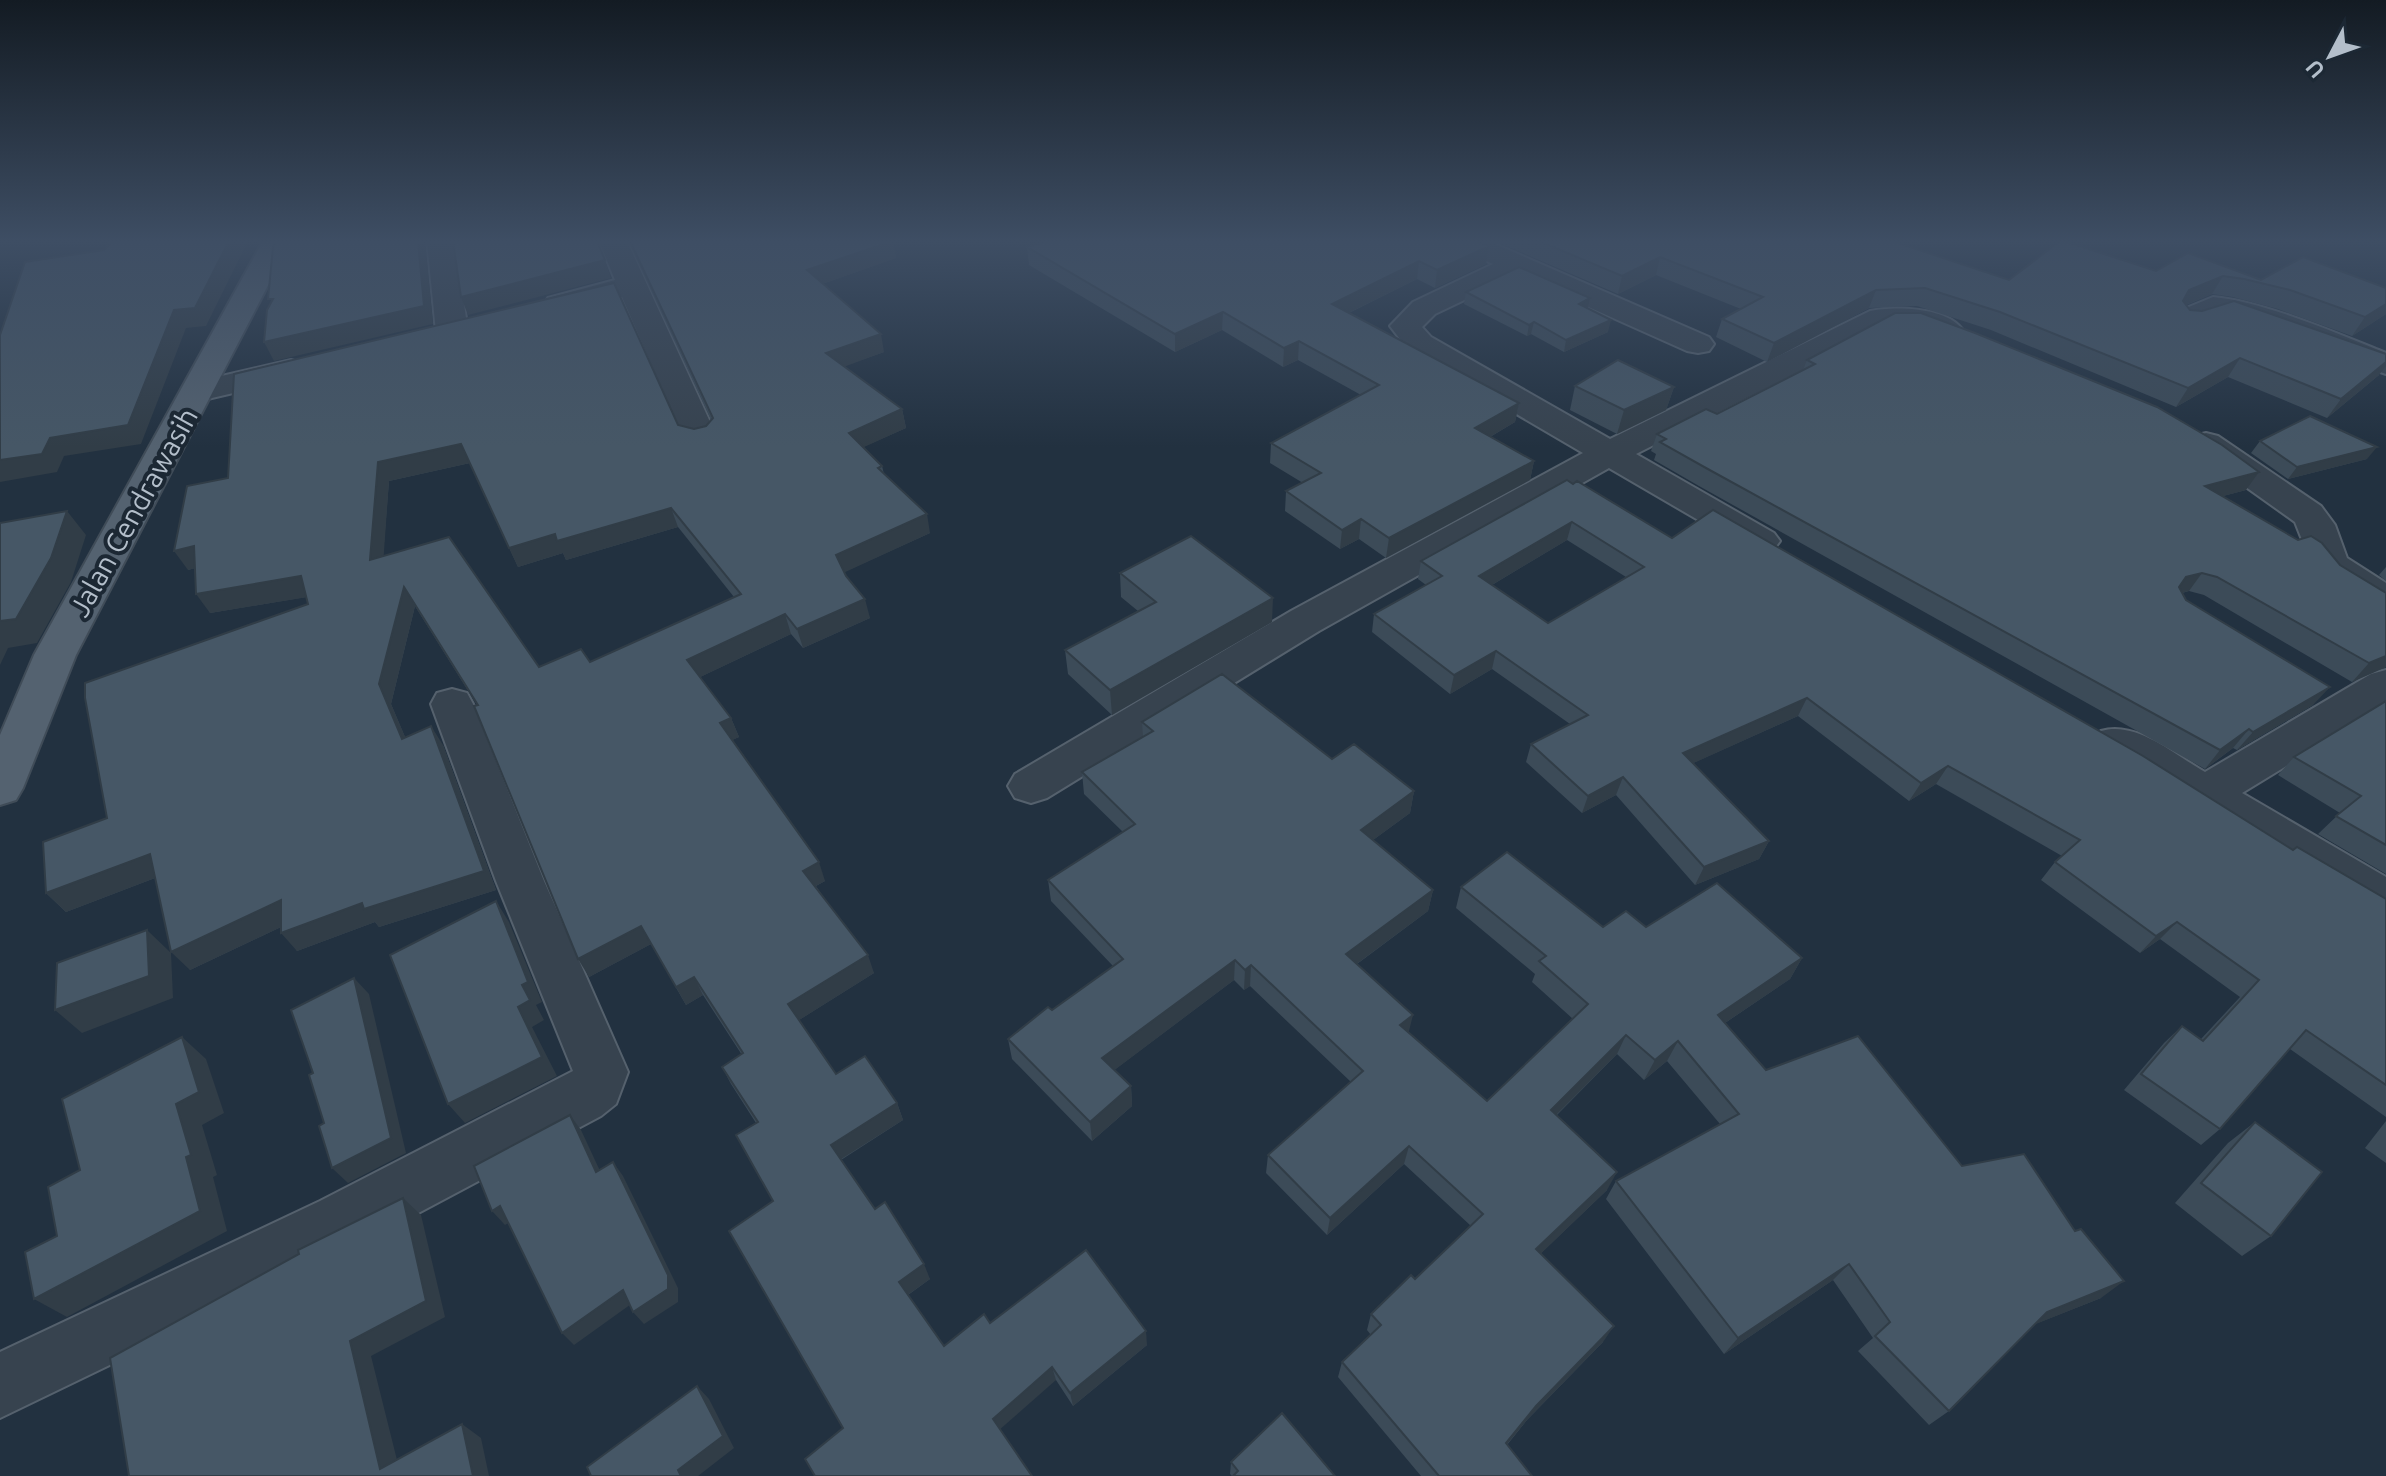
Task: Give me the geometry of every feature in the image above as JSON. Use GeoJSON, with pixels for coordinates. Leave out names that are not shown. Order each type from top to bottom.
{"type":"FeatureCollection","features":[{"type":"Feature","properties":{"kind":"main road","name":"Jalan Cendrawasih"},"geometry":{"type":"LineString","coordinates":[[0,788],[55,655],[241,310]]}},
{"type":"Feature","properties":{"kind":"street"},"geometry":{"type":"LineString","coordinates":[[439,310],[438,336],[482,324]]}},
{"type":"Feature","properties":{"kind":"street"},"geometry":{"type":"LineString","coordinates":[[527,312],[535,310]]}},
{"type":"Feature","properties":{"kind":"street"},"geometry":{"type":"LineString","coordinates":[[643,310],[699,435]]}},
{"type":"Feature","properties":{"kind":"street"},"geometry":{"type":"LineString","coordinates":[[1422,310],[1405,326],[1420,344],[1789,557]]}},
{"type":"Feature","properties":{"kind":"street"},"geometry":{"type":"LineString","coordinates":[[1623,310],[1698,344]]}},
{"type":"Feature","properties":{"kind":"street"},"geometry":{"type":"LineString","coordinates":[[2190,318],[2206,310]]}},
{"type":"Feature","properties":{"kind":"street"},"geometry":{"type":"LineString","coordinates":[[2234,310],[2330,341],[2386,364]]}},
{"type":"Feature","properties":{"kind":"street"},"geometry":{"type":"LineString","coordinates":[[1031,786],[1305,621],[1608,454],[1881,318],[1917,318],[1979,340]]}},
{"type":"Feature","properties":{"kind":"street"},"geometry":{"type":"LineString","coordinates":[[199,391],[318,363]]}},
{"type":"Feature","properties":{"kind":"street"},"geometry":{"type":"LineString","coordinates":[[2177,425],[2223,453],[2308,514],[2320,527],[2327,558],[2334,567],[2386,600]]}},
{"type":"Feature","properties":{"kind":"street"},"geometry":{"type":"LineString","coordinates":[[2311,681],[2369,695]]}},
{"type":"Feature","properties":{"kind":"street"},"geometry":{"type":"LineString","coordinates":[[2206,793],[2369,695]]}},
{"type":"Feature","properties":{"kind":"street"},"geometry":{"type":"LineString","coordinates":[[0,1386],[341,1222],[581,1098],[597,1086],[601,1072],[520,881],[452,704]]}},
{"type":"Feature","properties":{"kind":"street"},"geometry":{"type":"LineString","coordinates":[[2081,722],[2386,901]]}},
{"type":"Feature","properties":{"kind":"building"},"geometry":{"type":"Polygon","coordinates":[[[9,310],[175,310],[128,425],[50,438],[42,454],[0,460],[0,335],[9,310]]]}},
{"type":"Feature","properties":{"kind":"building"},"geometry":{"type":"Polygon","coordinates":[[[267,310],[407,310],[264,342],[267,310]]]}},
{"type":"Feature","properties":{"kind":"building"},"geometry":{"type":"Polygon","coordinates":[[[502,310],[626,310],[678,425],[694,429],[706,426],[713,418],[662,310],[853,310],[881,334],[826,353],[902,409],[849,433],[882,466],[878,468],[927,514],[836,555],[846,576],[865,599],[797,629],[785,614],[687,660],[731,718],[720,723],[819,862],[803,871],[868,955],[788,1004],[836,1074],[865,1056],[897,1103],[831,1145],[875,1209],[885,1202],[924,1264],[899,1282],[944,1346],[984,1314],[990,1323],[1086,1250],[1146,1331],[1070,1393],[1052,1367],[993,1419],[1032,1476],[815,1476],[805,1459],[843,1428],[729,1231],[773,1201],[736,1135],[758,1122],[722,1067],[743,1053],[694,977],[676,987],[641,926],[578,959],[474,706],[478,705],[404,587],[379,684],[402,739],[431,726],[484,871],[364,909],[362,903],[281,933],[281,900],[171,952],[150,854],[46,893],[43,842],[107,818],[85,698],[85,683],[308,604],[301,576],[196,594],[194,546],[174,551],[187,486],[228,478],[234,374],[502,310]],[[461,444],[378,462],[370,560],[449,537],[539,667],[581,649],[590,662],[741,594],[671,508],[557,541],[555,534],[509,548],[461,444]]]}},
{"type":"Feature","properties":{"kind":"building"},"geometry":{"type":"Polygon","coordinates":[[[1134,310],[1343,310],[1519,403],[1475,428],[1534,461],[1389,538],[1361,519],[1342,530],[1286,491],[1321,473],[1271,443],[1379,385],[1299,341],[1284,348],[1223,312],[1175,334],[1134,310]]]}},
{"type":"Feature","properties":{"kind":"building"},"geometry":{"type":"Polygon","coordinates":[[[1500,310],[1591,310],[1611,320],[1566,340],[1534,322],[1529,325],[1500,310]]]}},
{"type":"Feature","properties":{"kind":"building"},"geometry":{"type":"Polygon","coordinates":[[[1739,310],[1838,310],[1774,343],[1722,319],[1739,310]]]}},
{"type":"Feature","properties":{"kind":"building"},"geometry":{"type":"Polygon","coordinates":[[[1993,310],[2259,310],[2386,354],[2386,362],[2341,399],[2240,358],[2188,388],[1993,310]]]}},
{"type":"Feature","properties":{"kind":"building"},"geometry":{"type":"Polygon","coordinates":[[[2345,310],[2377,310],[2365,317],[2345,310]]]}},
{"type":"Feature","properties":{"kind":"building"},"geometry":{"type":"Polygon","coordinates":[[[1895,313],[1921,313],[1975,333],[2157,407],[2222,445],[2259,472],[2205,486],[2298,540],[2311,536],[2322,543],[2340,565],[2386,593],[2386,656],[2369,663],[2217,577],[2202,573],[2186,577],[2179,587],[2186,600],[2330,687],[2253,732],[2249,729],[2220,750],[1660,442],[1666,439],[1657,434],[1706,409],[1717,414],[1815,364],[1807,360],[1895,313]]]}},
{"type":"Feature","properties":{"kind":"building"},"geometry":{"type":"Polygon","coordinates":[[[1618,360],[1674,387],[1624,410],[1575,386],[1618,360]]]}},
{"type":"Feature","properties":{"kind":"building"},"geometry":{"type":"Polygon","coordinates":[[[2310,416],[2377,447],[2297,467],[2260,441],[2310,416]]]}},
{"type":"Feature","properties":{"kind":"building"},"geometry":{"type":"Polygon","coordinates":[[[1567,480],[1573,484],[1577,481],[1672,538],[1713,510],[2143,756],[2293,850],[2297,847],[2386,899],[2386,1085],[2306,1030],[2220,1129],[2141,1074],[2182,1026],[2203,1041],[2259,980],[2177,922],[2156,936],[2055,862],[2080,840],[1948,766],[1921,783],[1807,698],[1683,753],[1769,841],[1704,867],[1623,777],[1588,796],[1531,744],[1588,715],[1496,651],[1454,675],[1374,614],[1442,576],[1421,561],[1567,480]],[[1572,522],[1479,576],[1548,623],[1644,567],[1572,522]]]}},
{"type":"Feature","properties":{"kind":"building"},"geometry":{"type":"Polygon","coordinates":[[[67,511],[51,558],[16,619],[0,621],[0,523],[67,511]]]}},
{"type":"Feature","properties":{"kind":"building"},"geometry":{"type":"Polygon","coordinates":[[[1191,536],[1273,598],[1110,690],[1065,650],[1156,602],[1120,573],[1191,536]]]}},
{"type":"Feature","properties":{"kind":"building"},"geometry":{"type":"Polygon","coordinates":[[[1222,674],[1332,759],[1354,744],[1414,791],[1361,830],[1433,890],[1346,954],[1413,1015],[1400,1025],[1487,1101],[1588,1004],[1539,961],[1546,956],[1461,887],[1507,852],[1603,927],[1626,911],[1646,927],[1717,883],[1802,958],[1718,1015],[1766,1070],[1858,1036],[1962,1166],[2024,1154],[2075,1231],[2081,1229],[2124,1281],[2047,1312],[1949,1411],[1875,1336],[1890,1322],[1849,1264],[1738,1338],[1616,1181],[1739,1114],[1678,1041],[1655,1060],[1626,1035],[1551,1110],[1617,1172],[1536,1249],[1614,1326],[1536,1406],[1506,1443],[1532,1476],[1439,1476],[1342,1362],[1381,1325],[1371,1314],[1411,1275],[1415,1279],[1483,1214],[1409,1146],[1330,1218],[1268,1155],[1363,1071],[1251,965],[1245,970],[1235,960],[1102,1058],[1131,1086],[1090,1122],[1008,1039],[1048,1007],[1052,1010],[1123,959],[1048,880],[1135,824],[1082,772],[1153,731],[1142,722],[1222,674]]]}},
{"type":"Feature","properties":{"kind":"building"},"geometry":{"type":"Polygon","coordinates":[[[2386,701],[2386,845],[2336,816],[2361,796],[2294,757],[2386,701]]]}},
{"type":"Feature","properties":{"kind":"building"},"geometry":{"type":"Polygon","coordinates":[[[496,901],[528,982],[522,985],[530,1000],[518,1007],[542,1057],[448,1104],[390,955],[496,901]]]}},
{"type":"Feature","properties":{"kind":"building"},"geometry":{"type":"Polygon","coordinates":[[[147,930],[149,976],[55,1010],[57,963],[147,930]]]}},
{"type":"Feature","properties":{"kind":"building"},"geometry":{"type":"Polygon","coordinates":[[[354,978],[391,1138],[332,1168],[319,1126],[324,1123],[309,1075],[313,1073],[291,1010],[354,978]]]}},
{"type":"Feature","properties":{"kind":"building"},"geometry":{"type":"Polygon","coordinates":[[[182,1037],[199,1092],[176,1104],[191,1155],[186,1157],[200,1211],[34,1299],[25,1252],[57,1236],[48,1187],[80,1170],[62,1099],[182,1037]]]}},
{"type":"Feature","properties":{"kind":"building"},"geometry":{"type":"Polygon","coordinates":[[[570,1115],[596,1172],[613,1162],[668,1275],[668,1289],[633,1312],[623,1290],[562,1333],[500,1206],[492,1211],[474,1166],[570,1115]]]}},
{"type":"Feature","properties":{"kind":"building"},"geometry":{"type":"Polygon","coordinates":[[[2255,1122],[2322,1172],[2271,1236],[2201,1183],[2255,1122]]]}},
{"type":"Feature","properties":{"kind":"building"},"geometry":{"type":"Polygon","coordinates":[[[403,1198],[426,1301],[350,1341],[380,1469],[462,1424],[473,1476],[129,1476],[110,1358],[299,1254],[298,1250],[403,1198]]]}},
{"type":"Feature","properties":{"kind":"building"},"geometry":{"type":"Polygon","coordinates":[[[697,1386],[723,1436],[678,1470],[681,1476],[591,1476],[587,1467],[697,1386]]]}},
{"type":"Feature","properties":{"kind":"building"},"geometry":{"type":"Polygon","coordinates":[[[1282,1413],[1335,1476],[1233,1476],[1238,1471],[1231,1462],[1282,1413]]]}}]}
